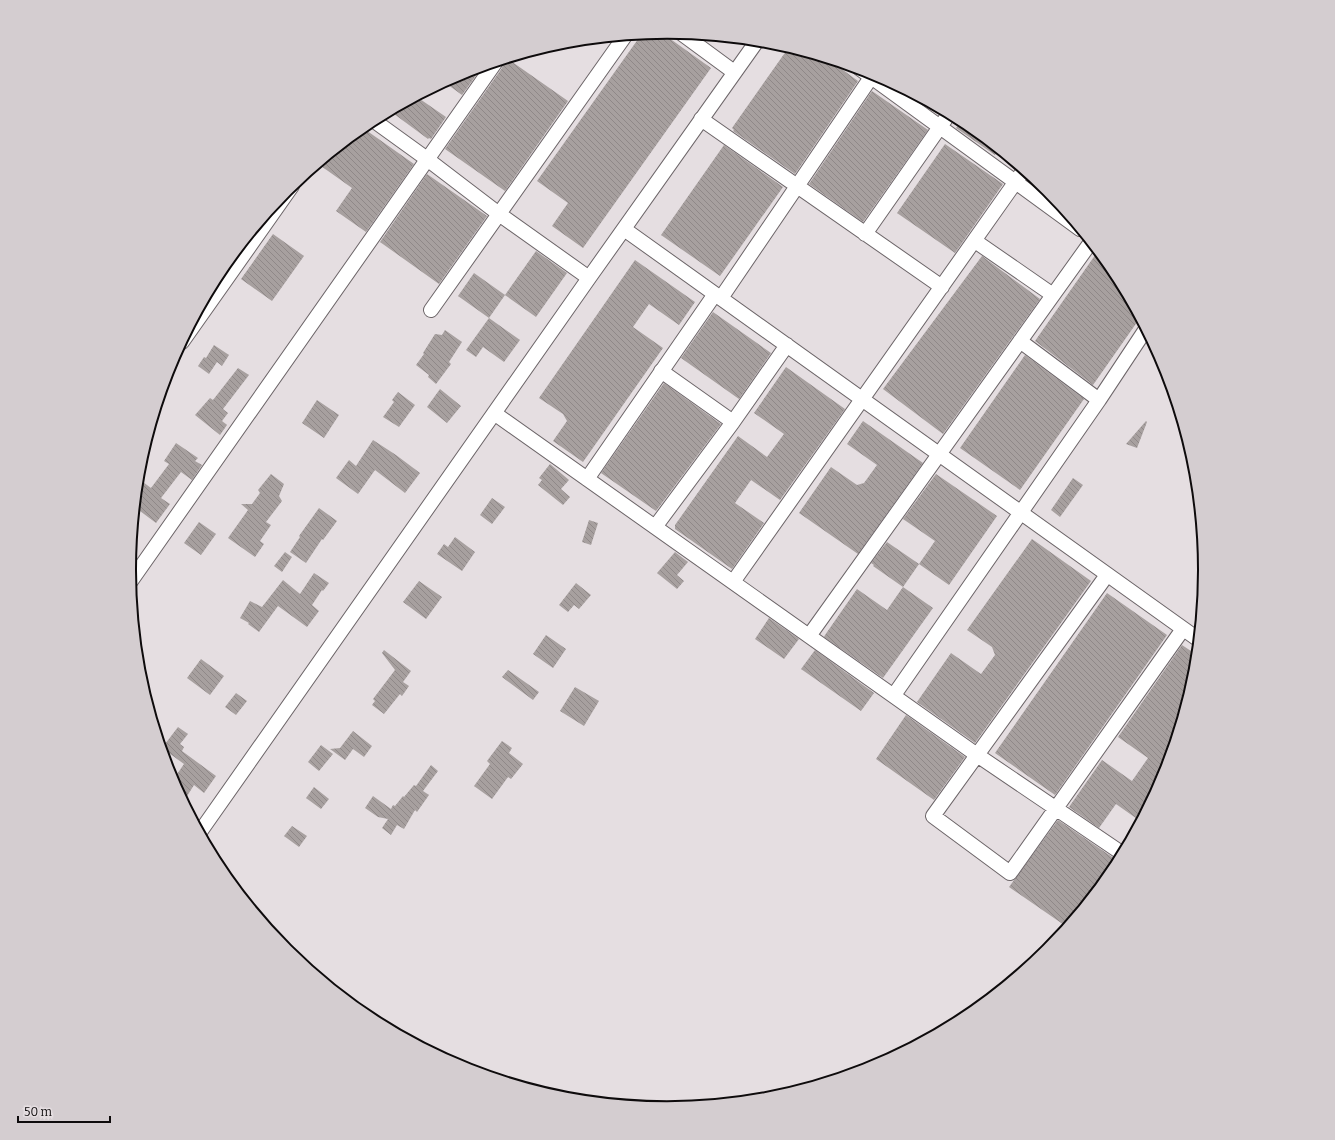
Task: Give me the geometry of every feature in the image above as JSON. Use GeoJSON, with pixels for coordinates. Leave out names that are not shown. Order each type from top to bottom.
{"type":"FeatureCollection","features":[{"type":"Feature","properties":{"kind":"street"},"geometry":{"type":"LineString","coordinates":[[690,40],[734,72]]}},
{"type":"Feature","properties":{"kind":"street"},"geometry":{"type":"LineString","coordinates":[[431,310],[621,41]]}},
{"type":"Feature","properties":{"kind":"street"},"geometry":{"type":"LineString","coordinates":[[203,827],[753,46]]}},
{"type":"Feature","properties":{"kind":"street"},"geometry":{"type":"LineString","coordinates":[[136,574],[490,69]]}},
{"type":"Feature","properties":{"kind":"street"},"geometry":{"type":"LineString","coordinates":[[587,479],[661,371],[718,296],[797,186],[870,79]]}},
{"type":"Feature","properties":{"kind":"street"},"geometry":{"type":"LineString","coordinates":[[887,87],[939,127],[1065,218]]}},
{"type":"Feature","properties":{"kind":"street"},"geometry":{"type":"LineString","coordinates":[[865,234],[946,118]]}},
{"type":"Feature","properties":{"kind":"street"},"geometry":{"type":"LineString","coordinates":[[701,120],[942,287]]}},
{"type":"Feature","properties":{"kind":"street"},"geometry":{"type":"LineString","coordinates":[[379,124],[499,214],[589,278]]}},
{"type":"Feature","properties":{"kind":"street"},"geometry":{"type":"LineString","coordinates":[[733,582],[1021,174]]}},
{"type":"Feature","properties":{"kind":"street"},"geometry":{"type":"LineString","coordinates":[[624,229],[1194,637]]}},
{"type":"Feature","properties":{"kind":"street"},"geometry":{"type":"LineString","coordinates":[[975,241],[1053,295]]}},
{"type":"Feature","properties":{"kind":"street"},"geometry":{"type":"LineString","coordinates":[[210,301],[250,243]]}},
{"type":"Feature","properties":{"kind":"street"},"geometry":{"type":"LineString","coordinates":[[809,636],[1088,246]]}},
{"type":"Feature","properties":{"kind":"street"},"geometry":{"type":"LineString","coordinates":[[894,695],[1099,400],[1143,333]]}},
{"type":"Feature","properties":{"kind":"street"},"geometry":{"type":"LineString","coordinates":[[1020,341],[1099,400]]}},
{"type":"Feature","properties":{"kind":"street"},"geometry":{"type":"LineString","coordinates":[[655,527],[787,346]]}},
{"type":"Feature","properties":{"kind":"street"},"geometry":{"type":"LineString","coordinates":[[661,371],[733,422]]}},
{"type":"Feature","properties":{"kind":"street"},"geometry":{"type":"LineString","coordinates":[[494,413],[977,755],[1118,851]]}},
{"type":"Feature","properties":{"kind":"street"},"geometry":{"type":"LineString","coordinates":[[1108,575],[933,816],[1010,873],[1183,629]]}},
{"type":"Feature","properties":{"kind":"building"},"geometry":{"type":"Polygon","coordinates":[[[671,39],[711,68],[583,248],[552,226],[568,203],[537,181],[638,40],[671,39]]]}},
{"type":"Feature","properties":{"kind":"building"},"geometry":{"type":"Polygon","coordinates":[[[785,52],[840,68],[858,81],[795,174],[733,131],[734,130],[732,128],[785,52]]]}},
{"type":"Feature","properties":{"kind":"building"},"geometry":{"type":"Polygon","coordinates":[[[513,62],[568,101],[505,191],[445,149],[502,68],[502,65],[513,62]]]}},
{"type":"Feature","properties":{"kind":"building"},"geometry":{"type":"Polygon","coordinates":[[[477,74],[462,95],[450,86],[477,74]]]}},
{"type":"Feature","properties":{"kind":"building"},"geometry":{"type":"Polygon","coordinates":[[[872,91],[928,130],[863,222],[809,184],[872,91]]]}},
{"type":"Feature","properties":{"kind":"building"},"geometry":{"type":"Polygon","coordinates":[[[421,100],[446,117],[431,139],[428,139],[395,114],[421,100]]]}},
{"type":"Feature","properties":{"kind":"building"},"geometry":{"type":"Polygon","coordinates":[[[958,125],[963,128],[996,153],[995,155],[956,128],[958,125]]]}},
{"type":"Feature","properties":{"kind":"building"},"geometry":{"type":"Polygon","coordinates":[[[368,131],[414,164],[366,232],[336,211],[352,188],[322,167],[368,131]]]}},
{"type":"Feature","properties":{"kind":"building"},"geometry":{"type":"Polygon","coordinates":[[[945,144],[1003,184],[955,253],[897,213],[945,144]]]}},
{"type":"Feature","properties":{"kind":"building"},"geometry":{"type":"Polygon","coordinates":[[[724,145],[783,187],[720,276],[661,235],[724,145]]]}},
{"type":"Feature","properties":{"kind":"building"},"geometry":{"type":"Polygon","coordinates":[[[427,174],[487,216],[439,284],[380,242],[427,174]]]}},
{"type":"Feature","properties":{"kind":"building"},"geometry":{"type":"Polygon","coordinates":[[[273,234],[304,256],[272,301],[241,279],[273,234]]]}},
{"type":"Feature","properties":{"kind":"building"},"geometry":{"type":"Polygon","coordinates":[[[536,251],[567,273],[536,317],[505,295],[536,251]]]}},
{"type":"Feature","properties":{"kind":"building"},"geometry":{"type":"Polygon","coordinates":[[[1095,255],[1109,275],[1137,322],[1093,385],[1035,341],[1095,255]]]}},
{"type":"Feature","properties":{"kind":"building"},"geometry":{"type":"Polygon","coordinates":[[[982,256],[1040,299],[943,434],[883,389],[982,256]]]}},
{"type":"Feature","properties":{"kind":"building"},"geometry":{"type":"Polygon","coordinates":[[[635,260],[695,302],[679,325],[649,304],[633,327],[663,348],[583,462],[553,441],[567,421],[563,414],[539,398],[635,260]]]}},
{"type":"Feature","properties":{"kind":"building"},"geometry":{"type":"Polygon","coordinates":[[[474,273],[505,295],[489,318],[458,296],[474,273]]]}},
{"type":"Feature","properties":{"kind":"building"},"geometry":{"type":"Polygon","coordinates":[[[713,312],[771,353],[739,399],[681,358],[713,312]]]}},
{"type":"Feature","properties":{"kind":"building"},"geometry":{"type":"Polygon","coordinates":[[[489,318],[520,340],[504,362],[483,347],[476,357],[466,350],[489,318]]]}},
{"type":"Feature","properties":{"kind":"building"},"geometry":{"type":"Polygon","coordinates":[[[445,330],[462,342],[449,362],[451,364],[436,384],[428,377],[429,375],[416,365],[435,334],[442,335],[445,330]]]}},
{"type":"Feature","properties":{"kind":"building"},"geometry":{"type":"Polygon","coordinates":[[[214,345],[229,355],[222,366],[217,362],[209,374],[198,366],[204,357],[206,358],[214,345]]]}},
{"type":"Feature","properties":{"kind":"building"},"geometry":{"type":"Polygon","coordinates":[[[1025,355],[1084,399],[1020,490],[960,448],[1025,355]]]}},
{"type":"Feature","properties":{"kind":"building"},"geometry":{"type":"Polygon","coordinates":[[[786,367],[845,409],[780,500],[751,480],[735,503],[764,523],[732,569],[675,529],[675,525],[738,436],[767,457],[784,434],[754,413],[786,367]]]}},
{"type":"Feature","properties":{"kind":"building"},"geometry":{"type":"Polygon","coordinates":[[[238,368],[249,375],[223,409],[228,413],[222,421],[227,425],[220,435],[195,415],[210,398],[213,400],[238,368]]]}},
{"type":"Feature","properties":{"kind":"building"},"geometry":{"type":"Polygon","coordinates":[[[664,383],[721,424],[656,511],[601,473],[664,383]]]}},
{"type":"Feature","properties":{"kind":"building"},"geometry":{"type":"Polygon","coordinates":[[[440,389],[461,406],[447,423],[427,407],[440,389]]]}},
{"type":"Feature","properties":{"kind":"building"},"geometry":{"type":"Polygon","coordinates":[[[398,392],[415,405],[399,427],[383,417],[394,402],[392,400],[398,392]]]}},
{"type":"Feature","properties":{"kind":"building"},"geometry":{"type":"Polygon","coordinates":[[[317,400],[339,415],[324,438],[302,423],[317,400]]]}},
{"type":"Feature","properties":{"kind":"building"},"geometry":{"type":"Polygon","coordinates":[[[863,421],[923,463],[858,554],[799,513],[831,467],[857,485],[864,483],[877,465],[847,444],[863,421]]]}},
{"type":"Feature","properties":{"kind":"building"},"geometry":{"type":"Polygon","coordinates":[[[1146,421],[1147,422],[1137,448],[1126,444],[1146,421]]]}},
{"type":"Feature","properties":{"kind":"building"},"geometry":{"type":"Polygon","coordinates":[[[373,440],[420,473],[405,493],[375,470],[358,494],[336,478],[349,460],[356,466],[373,440]]]}},
{"type":"Feature","properties":{"kind":"building"},"geometry":{"type":"Polygon","coordinates":[[[176,443],[198,458],[195,461],[202,465],[192,480],[181,472],[161,498],[170,504],[156,523],[140,511],[141,501],[144,483],[151,488],[169,464],[164,461],[176,443]]]}},
{"type":"Feature","properties":{"kind":"building"},"geometry":{"type":"Polygon","coordinates":[[[550,464],[569,480],[561,489],[570,497],[563,505],[538,485],[542,480],[539,478],[550,464]]]}},
{"type":"Feature","properties":{"kind":"building"},"geometry":{"type":"Polygon","coordinates":[[[271,474],[284,484],[279,496],[282,501],[266,522],[271,525],[260,541],[264,544],[255,557],[228,538],[248,510],[241,504],[252,504],[260,493],[258,490],[271,474]]]}},
{"type":"Feature","properties":{"kind":"building"},"geometry":{"type":"Polygon","coordinates":[[[936,474],[997,516],[949,585],[919,564],[935,541],[903,519],[936,474]]]}},
{"type":"Feature","properties":{"kind":"building"},"geometry":{"type":"Polygon","coordinates":[[[1073,478],[1083,485],[1060,517],[1051,510],[1073,478]]]}},
{"type":"Feature","properties":{"kind":"building"},"geometry":{"type":"Polygon","coordinates":[[[492,498],[505,507],[492,524],[480,515],[492,498]]]}},
{"type":"Feature","properties":{"kind":"building"},"geometry":{"type":"Polygon","coordinates":[[[319,508],[337,521],[323,540],[322,539],[306,563],[290,552],[300,537],[299,536],[319,508]]]}},
{"type":"Feature","properties":{"kind":"building"},"geometry":{"type":"Polygon","coordinates":[[[589,520],[598,523],[591,545],[582,542],[589,520]]]}},
{"type":"Feature","properties":{"kind":"building"},"geometry":{"type":"Polygon","coordinates":[[[199,522],[216,534],[201,555],[184,543],[199,522]]]}},
{"type":"Feature","properties":{"kind":"building"},"geometry":{"type":"Polygon","coordinates":[[[455,537],[475,552],[462,571],[437,554],[444,544],[448,547],[455,537]]]}},
{"type":"Feature","properties":{"kind":"building"},"geometry":{"type":"Polygon","coordinates":[[[1032,539],[1091,581],[975,743],[917,702],[951,653],[981,674],[995,655],[992,647],[967,630],[1032,539]]]}},
{"type":"Feature","properties":{"kind":"building"},"geometry":{"type":"Polygon","coordinates":[[[887,542],[919,564],[903,587],[871,563],[887,542]]]}},
{"type":"Feature","properties":{"kind":"building"},"geometry":{"type":"Polygon","coordinates":[[[285,552],[292,557],[282,572],[274,566],[285,552]]]}},
{"type":"Feature","properties":{"kind":"building"},"geometry":{"type":"Polygon","coordinates":[[[675,552],[688,562],[677,575],[684,581],[677,589],[657,573],[675,552]]]}},
{"type":"Feature","properties":{"kind":"building"},"geometry":{"type":"Polygon","coordinates":[[[314,573],[329,583],[323,591],[322,590],[312,605],[319,611],[307,627],[278,606],[259,632],[248,624],[249,623],[240,618],[250,601],[262,607],[283,580],[300,594],[314,573]]]}},
{"type":"Feature","properties":{"kind":"building"},"geometry":{"type":"Polygon","coordinates":[[[419,581],[442,597],[426,619],[403,602],[419,581]]]}},
{"type":"Feature","properties":{"kind":"building"},"geometry":{"type":"Polygon","coordinates":[[[576,583],[591,595],[579,609],[574,605],[568,612],[559,605],[576,583]]]}},
{"type":"Feature","properties":{"kind":"building"},"geometry":{"type":"Polygon","coordinates":[[[903,587],[933,608],[883,678],[824,637],[857,589],[887,610],[903,587]]]}},
{"type":"Feature","properties":{"kind":"building"},"geometry":{"type":"Polygon","coordinates":[[[1107,593],[1167,635],[1055,795],[995,753],[1107,593]]]}},
{"type":"Feature","properties":{"kind":"building"},"geometry":{"type":"Polygon","coordinates":[[[769,618],[799,639],[784,659],[755,639],[769,618]]]}},
{"type":"Feature","properties":{"kind":"building"},"geometry":{"type":"Polygon","coordinates":[[[546,635],[566,649],[553,668],[533,654],[546,635]]]}},
{"type":"Feature","properties":{"kind":"building"},"geometry":{"type":"Polygon","coordinates":[[[1182,645],[1192,652],[1180,707],[1170,741],[1144,805],[1137,819],[1116,804],[1099,828],[1069,807],[1102,760],[1132,781],[1148,758],[1118,737],[1182,645]]]}},
{"type":"Feature","properties":{"kind":"building"},"geometry":{"type":"Polygon","coordinates":[[[384,650],[411,671],[403,682],[409,686],[402,696],[400,694],[384,714],[372,705],[375,701],[373,699],[395,670],[382,653],[384,650]]]}},
{"type":"Feature","properties":{"kind":"building"},"geometry":{"type":"Polygon","coordinates":[[[815,650],[874,693],[861,711],[801,669],[815,650]]]}},
{"type":"Feature","properties":{"kind":"building"},"geometry":{"type":"Polygon","coordinates":[[[201,659],[224,676],[210,695],[187,678],[201,659]]]}},
{"type":"Feature","properties":{"kind":"building"},"geometry":{"type":"Polygon","coordinates":[[[508,670],[539,692],[533,700],[502,677],[508,670]]]}},
{"type":"Feature","properties":{"kind":"building"},"geometry":{"type":"Polygon","coordinates":[[[575,687],[599,701],[584,726],[560,711],[575,687]]]}},
{"type":"Feature","properties":{"kind":"building"},"geometry":{"type":"Polygon","coordinates":[[[236,693],[247,701],[236,715],[225,707],[236,693]]]}},
{"type":"Feature","properties":{"kind":"building"},"geometry":{"type":"Polygon","coordinates":[[[906,715],[965,757],[934,800],[876,759],[906,715]]]}},
{"type":"Feature","properties":{"kind":"building"},"geometry":{"type":"Polygon","coordinates":[[[178,727],[188,734],[180,744],[184,747],[182,751],[216,776],[204,793],[194,785],[187,796],[177,774],[184,764],[170,754],[166,743],[178,727]]]}},
{"type":"Feature","properties":{"kind":"building"},"geometry":{"type":"Polygon","coordinates":[[[353,731],[372,746],[364,757],[353,749],[345,760],[330,749],[340,748],[353,731]]]}},
{"type":"Feature","properties":{"kind":"building"},"geometry":{"type":"Polygon","coordinates":[[[502,741],[512,748],[509,753],[523,764],[511,779],[508,777],[492,799],[474,786],[490,764],[487,761],[502,741]]]}},
{"type":"Feature","properties":{"kind":"building"},"geometry":{"type":"Polygon","coordinates":[[[321,745],[333,754],[319,771],[308,762],[321,745]]]}},
{"type":"Feature","properties":{"kind":"building"},"geometry":{"type":"Polygon","coordinates":[[[431,765],[438,771],[423,791],[429,795],[417,812],[415,810],[404,829],[397,825],[391,835],[382,828],[388,819],[378,817],[365,808],[373,796],[391,809],[393,805],[395,806],[414,785],[416,786],[431,765]]]}},
{"type":"Feature","properties":{"kind":"building"},"geometry":{"type":"Polygon","coordinates":[[[314,787],[329,799],[321,809],[306,798],[314,787]]]}},
{"type":"Feature","properties":{"kind":"building"},"geometry":{"type":"Polygon","coordinates":[[[1058,820],[1113,858],[1089,893],[1063,924],[1009,887],[1058,820]]]}},
{"type":"Feature","properties":{"kind":"building"},"geometry":{"type":"Polygon","coordinates":[[[292,826],[307,836],[299,847],[284,836],[292,826]]]}}]}
